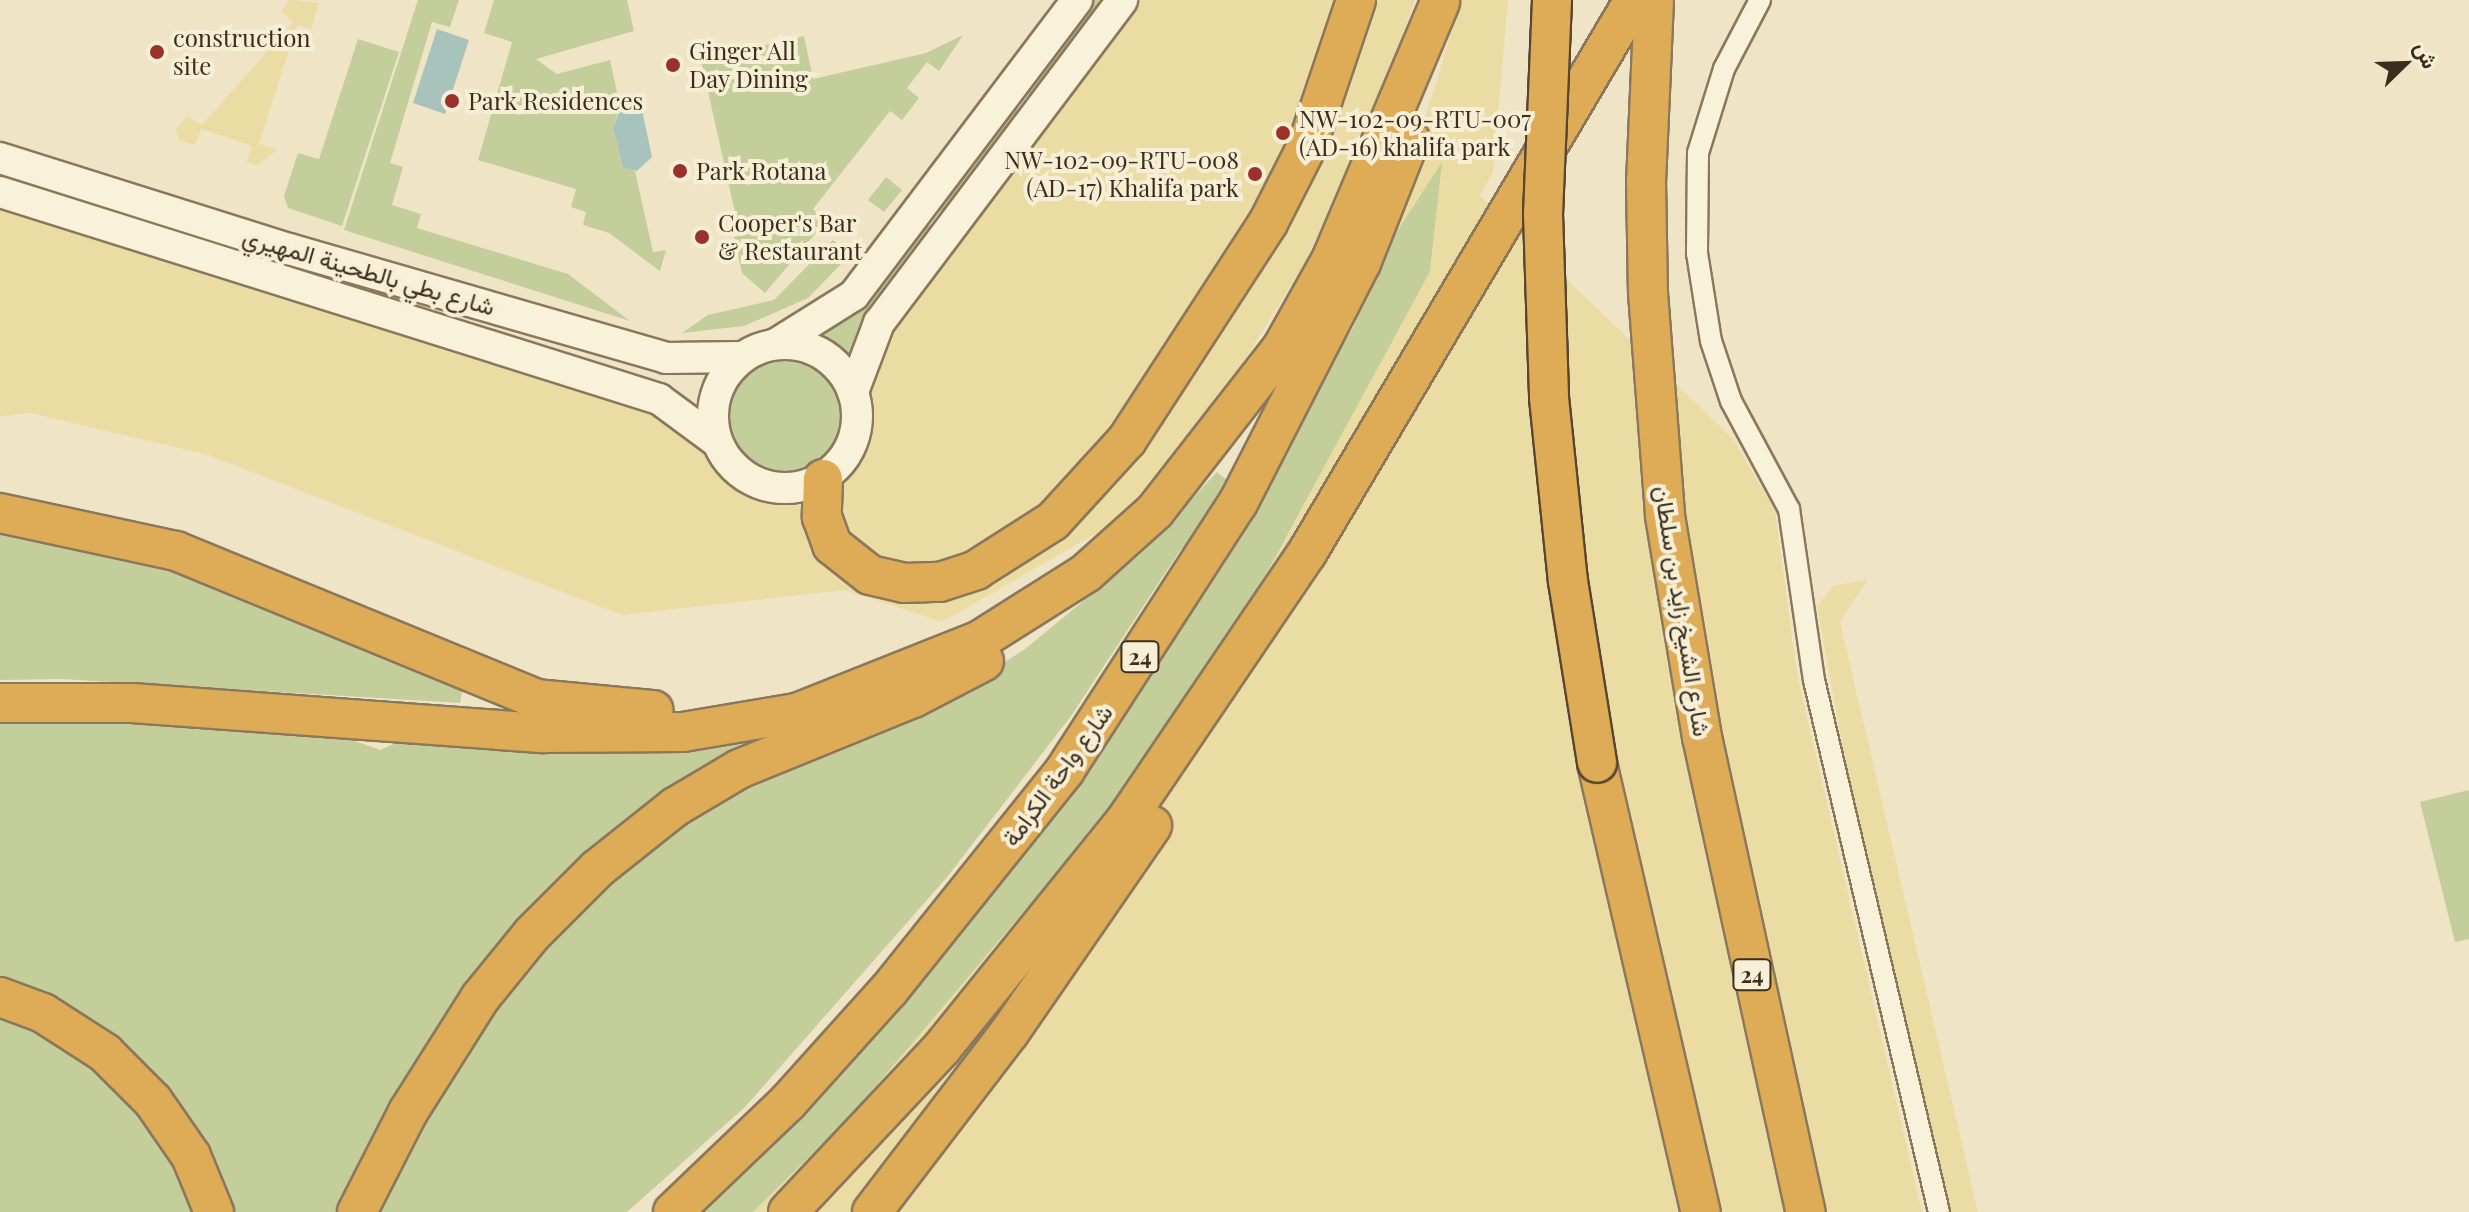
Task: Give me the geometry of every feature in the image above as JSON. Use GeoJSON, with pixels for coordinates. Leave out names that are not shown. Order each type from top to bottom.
{"type":"FeatureCollection","features":[{"type":"Feature","properties":{"kind":"highway"},"geometry":{"type":"LineString","coordinates":[[823,479],[822,517],[832,545],[870,575],[904,583],[940,582],[976,570],[1053,521],[1127,440],[1268,223],[1307,146],[1356,0]]}},
{"type":"Feature","properties":{"kind":"highway"},"geometry":{"type":"LineString","coordinates":[[1552,0],[1543,214],[1549,398],[1568,581],[1597,763],[1701,1212]]}},
{"type":"Feature","properties":{"kind":"highway"},"geometry":{"type":"LineString","coordinates":[[788,1212],[922,1070],[1049,920],[1126,820],[1307,553],[1634,0]]}},
{"type":"Feature","properties":{"kind":"highway","name":"شارع الشيخ زايد بن سلطان"},"geometry":{"type":"LineString","coordinates":[[1654,0],[1646,181],[1648,293],[1665,516],[1702,737],[1806,1212]]}},
{"type":"Feature","properties":{"kind":"highway"},"geometry":{"type":"LineString","coordinates":[[357,1212],[408,1112],[480,998],[532,934],[597,869],[675,807],[739,769],[913,698],[984,661],[1032,626],[1155,511],[1282,348],[1332,258],[1440,1]]}},
{"type":"Feature","properties":{"kind":"highway","name":"شارع واحة الكرامة"},"geometry":{"type":"LineString","coordinates":[[673,1212],[788,1102],[960,904],[1065,770],[1182,595],[1238,503],[1361,263],[1407,150],[1440,1]]}},
{"type":"Feature","properties":{"kind":"highway"},"geometry":{"type":"LineString","coordinates":[[0,494],[110,515],[189,539],[233,560],[279,592]]}},
{"type":"Feature","properties":{"kind":"highway"},"geometry":{"type":"LineString","coordinates":[[0,513],[176,551],[536,699],[631,711],[731,709],[874,685]]}},
{"type":"Feature","properties":{"kind":"highway"},"geometry":{"type":"LineString","coordinates":[[872,1212],[1009,1033],[1180,785],[1278,627],[1307,553]]}},
{"type":"Feature","properties":{"kind":"highway"},"geometry":{"type":"LineString","coordinates":[[0,703],[132,703],[637,734],[769,720],[874,685],[980,640],[1086,573]]}},
{"type":"Feature","properties":{"kind":"highway"},"geometry":{"type":"LineString","coordinates":[[0,997],[43,1013],[105,1053],[153,1101],[191,1156],[214,1212]]}},
{"type":"Feature","properties":{"kind":"street"},"geometry":{"type":"LineString","coordinates":[[1077,0],[854,295],[817,323],[742,357],[718,386],[712,423],[716,441],[734,468],[761,485],[782,489],[823,479],[842,462],[853,441],[853,392],[879,323],[1122,0]]}},
{"type":"Feature","properties":{"kind":"street"},"geometry":{"type":"LineString","coordinates":[[1760,0],[1724,69],[1698,153],[1697,253],[1711,341],[1731,401],[1789,509],[1814,680],[1939,1212]]}},
{"type":"Feature","properties":{"kind":"street","name":"شارع بطي بالطحينة المهيري"},"geometry":{"type":"LineString","coordinates":[[0,158],[289,249],[666,358],[742,357]]}},
{"type":"Feature","properties":{"kind":"street","name":"شارع بطي بالطحينة المهيري"},"geometry":{"type":"LineString","coordinates":[[0,192],[659,399],[716,441]]}},
{"type":"Feature","properties":{"kind":"street"},"geometry":{"type":"LineString","coordinates":[[776,344],[800,345],[823,354],[841,371],[853,392]]}},
{"type":"Feature","properties":{"kind":"green space"},"geometry":{"type":"Polygon","coordinates":[[[418,0],[459,0],[450,27],[432,22],[390,163],[403,167],[392,205],[421,214],[417,228],[568,274],[630,321],[344,230],[418,0]]]}},
{"type":"Feature","properties":{"kind":"green space"},"geometry":{"type":"Polygon","coordinates":[[[494,0],[627,0],[634,31],[536,59],[557,74],[610,60],[620,106],[613,128],[623,168],[635,171],[653,252],[666,250],[660,271],[609,233],[583,225],[586,212],[571,207],[576,189],[478,160],[512,42],[484,33],[494,0]]]}},
{"type":"Feature","properties":{"kind":"green space"},"geometry":{"type":"Polygon","coordinates":[[[1093,0],[1111,0],[1037,101],[1026,92],[1093,0]]]}},
{"type":"Feature","properties":{"kind":"green space"},"geometry":{"type":"Polygon","coordinates":[[[963,35],[939,71],[927,62],[907,88],[919,98],[902,120],[890,111],[813,209],[826,221],[765,293],[742,273],[734,237],[740,235],[701,60],[804,36],[813,79],[926,53],[963,35]]]}},
{"type":"Feature","properties":{"kind":"green space"},"geometry":{"type":"Polygon","coordinates":[[[358,39],[399,52],[342,226],[288,208],[284,196],[298,153],[319,159],[358,39]]]}},
{"type":"Feature","properties":{"kind":"green space"},"geometry":{"type":"Polygon","coordinates":[[[1013,107],[1025,115],[948,217],[936,208],[1013,107]]]}},
{"type":"Feature","properties":{"kind":"green space"},"geometry":{"type":"Polygon","coordinates":[[[1443,160],[1430,272],[1269,569],[1193,693],[1093,830],[850,1117],[753,1212],[671,1212],[1110,726],[1353,328],[1386,248],[1443,160]]]}},
{"type":"Feature","properties":{"kind":"green space"},"geometry":{"type":"Polygon","coordinates":[[[886,177],[902,190],[884,212],[868,200],[886,177]]]}},
{"type":"Feature","properties":{"kind":"green space"},"geometry":{"type":"Polygon","coordinates":[[[924,221],[935,230],[866,321],[848,359],[822,336],[855,312],[924,221]]]}},
{"type":"Feature","properties":{"kind":"green space"},"geometry":{"type":"Polygon","coordinates":[[[833,240],[851,254],[808,298],[744,326],[682,333],[708,315],[774,300],[833,240]]]}},
{"type":"Feature","properties":{"kind":"green space"},"geometry":{"type":"Polygon","coordinates":[[[785,353],[809,358],[830,372],[844,393],[849,417],[844,441],[830,462],[809,476],[785,481],[761,476],[740,462],[726,441],[721,417],[726,393],[740,372],[761,358],[785,353]]]}},
{"type":"Feature","properties":{"kind":"green space"},"geometry":{"type":"Polygon","coordinates":[[[1217,472],[1227,480],[1186,549],[1181,549],[1071,716],[948,876],[745,1107],[627,1212],[371,1212],[447,1074],[559,923],[710,800],[986,674],[1025,649],[1138,556],[1217,472]]]}},
{"type":"Feature","properties":{"kind":"green space"},"geometry":{"type":"Polygon","coordinates":[[[0,530],[142,555],[463,686],[460,703],[61,679],[0,680],[0,530]]]}},
{"type":"Feature","properties":{"kind":"green space"},"geometry":{"type":"Polygon","coordinates":[[[58,716],[360,735],[355,741],[380,750],[407,738],[642,752],[755,739],[643,811],[338,1212],[232,1212],[219,1175],[0,980],[0,717],[58,716]]]}},
{"type":"Feature","properties":{"kind":"green space"},"geometry":{"type":"Polygon","coordinates":[[[2469,790],[2469,939],[2455,942],[2420,802],[2469,790]]]}},
{"type":"Feature","properties":{"kind":"green space"},"geometry":{"type":"Polygon","coordinates":[[[0,1014],[29,1026],[105,1077],[145,1120],[177,1168],[196,1212],[0,1212],[0,1014]]]}},
{"type":"Feature","properties":{"kind":"sand"},"geometry":{"type":"Polygon","coordinates":[[[290,0],[319,3],[311,29],[297,25],[259,144],[278,150],[257,165],[247,162],[252,146],[201,129],[195,145],[179,140],[176,129],[187,116],[202,125],[293,22],[281,11],[290,0]]]}},
{"type":"Feature","properties":{"kind":"sand"},"geometry":{"type":"Polygon","coordinates":[[[1140,0],[1415,0],[1362,148],[1302,268],[1224,393],[1123,518],[942,622],[844,590],[622,615],[208,455],[31,413],[0,416],[0,202],[656,411],[696,440],[743,493],[799,506],[855,470],[868,428],[866,404],[890,332],[1140,0]]]}},
{"type":"Feature","properties":{"kind":"sand"},"geometry":{"type":"Polygon","coordinates":[[[1461,0],[1508,0],[1493,172],[1480,196],[1734,440],[1775,511],[1797,674],[1922,1212],[753,1212],[850,1117],[1093,830],[1193,693],[1269,569],[1430,272],[1442,162],[1386,248],[1461,0]]]}},
{"type":"Feature","properties":{"kind":"sand"},"geometry":{"type":"Polygon","coordinates":[[[1868,579],[1840,622],[1978,1212],[1949,1212],[1860,840],[1817,607],[1833,586],[1868,579]]]}},
{"type":"Feature","properties":{"kind":"water"},"geometry":{"type":"Polygon","coordinates":[[[437,29],[469,40],[445,114],[413,103],[437,29]]]}},
{"type":"Feature","properties":{"kind":"water"},"geometry":{"type":"Polygon","coordinates":[[[633,102],[642,110],[652,157],[637,171],[623,168],[613,128],[622,104],[633,102]]]}},
{"type":"Feature","properties":{"kind":"place","name":"construction site"},"geometry":{"type":"Point","coordinates":[157,52]}},
{"type":"Feature","properties":{"kind":"place","name":"Ginger All Day Dining"},"geometry":{"type":"Point","coordinates":[673,65]}},
{"type":"Feature","properties":{"kind":"place","name":"Park Residences"},"geometry":{"type":"Point","coordinates":[452,101]}},
{"type":"Feature","properties":{"kind":"place","name":"NW-102-09-RTU-007 (AD-16) khalifa park"},"geometry":{"type":"Point","coordinates":[1283,133]}},
{"type":"Feature","properties":{"kind":"place","name":"Park Rotana"},"geometry":{"type":"Point","coordinates":[680,171]}},
{"type":"Feature","properties":{"kind":"place","name":"NW-102-09-RTU-008 (AD-17) Khalifa park"},"geometry":{"type":"Point","coordinates":[1255,174]}},
{"type":"Feature","properties":{"kind":"place","name":"Cooper's Bar & Restaurant"},"geometry":{"type":"Point","coordinates":[702,237]}}]}
